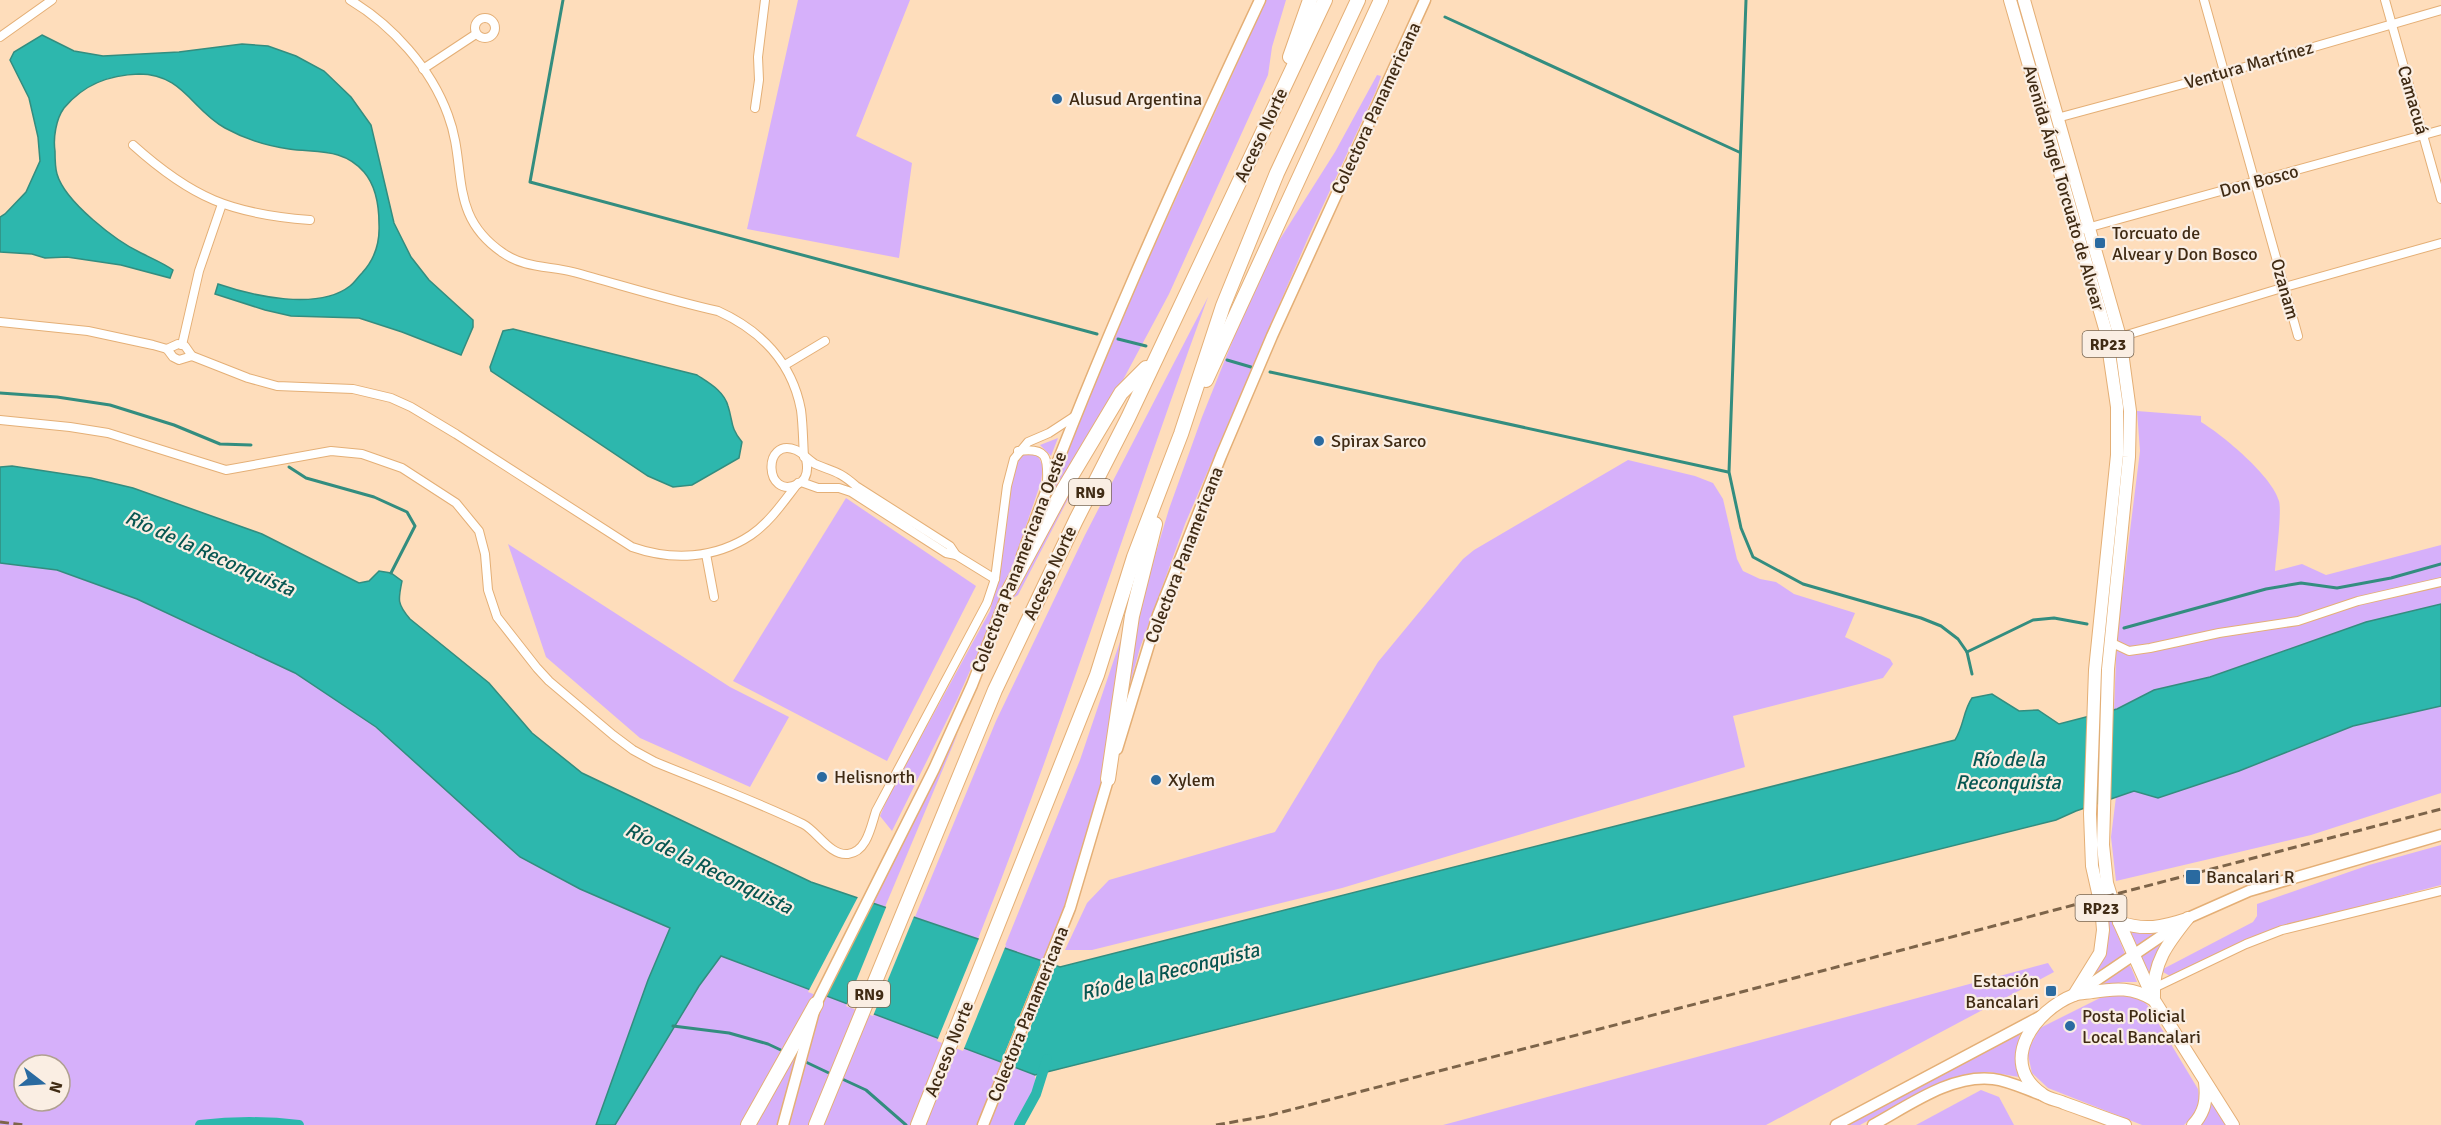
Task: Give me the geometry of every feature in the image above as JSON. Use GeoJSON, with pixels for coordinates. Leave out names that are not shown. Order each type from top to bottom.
{"type":"FeatureCollection","features":[{"type":"Feature","properties":{"kind":"highway"},"geometry":{"type":"LineString","coordinates":[[1268,124],[1310,0]]}},
{"type":"Feature","properties":{"kind":"highway","name":"Acceso Norte"},"geometry":{"type":"LineString","coordinates":[[816,1125],[995,690],[1268,124],[1325,0]]}},
{"type":"Feature","properties":{"kind":"highway","name":"Acceso Norte"},"geometry":{"type":"LineString","coordinates":[[918,1125],[1097,675],[1134,557],[1180,434],[1223,306],[1277,173],[1358,0]]}},
{"type":"Feature","properties":{"kind":"highway"},"geometry":{"type":"LineString","coordinates":[[1108,779],[1132,616],[1180,434],[1381,0]]}},
{"type":"Feature","properties":{"kind":"highway"},"geometry":{"type":"LineString","coordinates":[[1010,590],[1063,490],[1121,393],[1153,362]]}},
{"type":"Feature","properties":{"kind":"highway"},"geometry":{"type":"LineString","coordinates":[[748,1125],[816,1004]]}},
{"type":"Feature","properties":{"kind":"main road","name":"Colectora Panamericana Oeste"},"geometry":{"type":"LineString","coordinates":[[783,1125],[816,1004],[959,715],[1010,590],[1075,416],[1141,259],[1260,0]]}},
{"type":"Feature","properties":{"kind":"main road","name":"Colectora Panamericana"},"geometry":{"type":"LineString","coordinates":[[983,1125],[1056,945],[1082,873],[1158,615],[1221,456],[1272,336],[1425,0]]}},
{"type":"Feature","properties":{"kind":"main road","name":"Avenida Ángel Torcuato de Alvear"},"geometry":{"type":"LineString","coordinates":[[2010,0],[2082,229],[2120,337],[2128,389],[2130,435],[2110,642],[2103,812],[2105,865],[2119,922]]}},
{"type":"Feature","properties":{"kind":"main road","name":"Avenida Ángel Torcuato de Alvear"},"geometry":{"type":"LineString","coordinates":[[2024,0],[2057,118],[2106,332],[2117,407],[2117,455],[2093,701],[2090,814],[2092,866],[2101,906],[2103,930],[2100,953],[2074,995]]}},
{"type":"Feature","properties":{"kind":"main road"},"geometry":{"type":"LineString","coordinates":[[2119,922],[2151,928],[2165,926],[2249,891],[2441,835]]}},
{"type":"Feature","properties":{"kind":"main road"},"geometry":{"type":"LineString","coordinates":[[2074,995],[2188,918]]}},
{"type":"Feature","properties":{"kind":"main road"},"geometry":{"type":"LineString","coordinates":[[2074,995],[2125,989],[2154,994],[2155,973],[2162,953],[2188,918]]}},
{"type":"Feature","properties":{"kind":"main road","name":"RP23"},"geometry":{"type":"LineString","coordinates":[[2119,922],[2133,957],[2233,1125]]}},
{"type":"Feature","properties":{"kind":"main road","name":"RP23"},"geometry":{"type":"LineString","coordinates":[[2043,1095],[2029,1081],[2024,1070],[2022,1051],[2030,1031],[2043,1014],[2074,995]]}},
{"type":"Feature","properties":{"kind":"main road"},"geometry":{"type":"LineString","coordinates":[[1836,1125],[2043,1014]]}},
{"type":"Feature","properties":{"kind":"main road"},"geometry":{"type":"LineString","coordinates":[[2193,1125],[2203,1111],[2206,1102],[2204,1077]]}},
{"type":"Feature","properties":{"kind":"main road"},"geometry":{"type":"LineString","coordinates":[[1873,1125],[1940,1089],[1965,1081],[1996,1080],[2125,1125]]}},
{"type":"Feature","properties":{"kind":"street"},"geometry":{"type":"LineString","coordinates":[[0,37],[52,0]]}},
{"type":"Feature","properties":{"kind":"street"},"geometry":{"type":"LineString","coordinates":[[0,322],[87,331],[167,349],[173,357],[179,360],[192,356],[248,378],[277,386],[353,389],[391,398],[448,429],[632,547],[673,556],[706,554],[735,544],[753,534],[800,483],[808,467],[805,458],[801,410],[785,365],[773,349],[740,321],[718,311],[569,271],[535,266],[510,258],[492,244],[471,219],[464,204],[449,117],[441,99],[423,69],[392,32],[350,0]]}},
{"type":"Feature","properties":{"kind":"street"},"geometry":{"type":"LineString","coordinates":[[755,108],[765,0]]}},
{"type":"Feature","properties":{"kind":"street","name":"Ozanam"},"geometry":{"type":"LineString","coordinates":[[2204,0],[2298,336]]}},
{"type":"Feature","properties":{"kind":"street","name":"Camacuá"},"geometry":{"type":"LineString","coordinates":[[2385,0],[2441,199]]}},
{"type":"Feature","properties":{"kind":"street","name":"Ventura Martínez"},"geometry":{"type":"LineString","coordinates":[[2057,118],[2441,10]]}},
{"type":"Feature","properties":{"kind":"street"},"geometry":{"type":"LineString","coordinates":[[423,69],[476,34]]}},
{"type":"Feature","properties":{"kind":"street","name":"Don Bosco"},"geometry":{"type":"LineString","coordinates":[[2082,229],[2441,130]]}},
{"type":"Feature","properties":{"kind":"street"},"geometry":{"type":"LineString","coordinates":[[133,145],[180,183],[222,204],[264,216],[310,220]]}},
{"type":"Feature","properties":{"kind":"street"},"geometry":{"type":"LineString","coordinates":[[182,345],[199,271],[222,204]]}},
{"type":"Feature","properties":{"kind":"street"},"geometry":{"type":"LineString","coordinates":[[2120,337],[2441,243]]}},
{"type":"Feature","properties":{"kind":"street"},"geometry":{"type":"LineString","coordinates":[[785,365],[825,341]]}},
{"type":"Feature","properties":{"kind":"street"},"geometry":{"type":"LineString","coordinates":[[167,349],[172,345],[182,345],[190,351],[192,356]]}},
{"type":"Feature","properties":{"kind":"street"},"geometry":{"type":"LineString","coordinates":[[0,420],[108,433],[226,470],[332,451],[362,454],[402,468],[456,503],[479,531],[485,554],[488,590],[497,617],[543,675],[574,703],[633,750],[655,762],[803,825],[841,854],[856,852],[863,845],[882,801],[982,616],[995,579],[1008,475],[1018,451],[1028,442],[1049,433],[1075,416]]}},
{"type":"Feature","properties":{"kind":"street"},"geometry":{"type":"LineString","coordinates":[[780,507],[781,491],[770,466],[775,455],[797,442],[802,432]]}},
{"type":"Feature","properties":{"kind":"street"},"geometry":{"type":"LineString","coordinates":[[786,449],[796,450],[805,458],[845,476],[856,486],[950,546],[956,555]]}},
{"type":"Feature","properties":{"kind":"street"},"geometry":{"type":"LineString","coordinates":[[1018,451],[1034,450],[1043,454],[1048,464],[1047,488]]}},
{"type":"Feature","properties":{"kind":"street"},"geometry":{"type":"LineString","coordinates":[[839,488],[845,476]]}},
{"type":"Feature","properties":{"kind":"street"},"geometry":{"type":"LineString","coordinates":[[778,483],[788,486],[800,483],[818,488],[839,488],[851,492],[946,553],[956,555],[995,579]]}},
{"type":"Feature","properties":{"kind":"street"},"geometry":{"type":"LineString","coordinates":[[706,554],[714,597]]}},
{"type":"Feature","properties":{"kind":"street"},"geometry":{"type":"LineString","coordinates":[[2110,642],[2129,651],[2150,648],[2219,633],[2298,621],[2358,601],[2441,582]]}},
{"type":"Feature","properties":{"kind":"street"},"geometry":{"type":"LineString","coordinates":[[2154,994],[2246,944],[2282,930],[2441,891]]}},
{"type":"Feature","properties":{"kind":"shaded area"},"geometry":{"type":"Polygon","coordinates":[[[798,0],[910,0],[856,136],[912,163],[899,258],[747,229],[798,0]]]}},
{"type":"Feature","properties":{"kind":"shaded area"},"geometry":{"type":"Polygon","coordinates":[[[1266,0],[1286,0],[1272,47],[1268,75],[1169,294],[1116,393],[1039,524],[1103,359],[1266,0]]]}},
{"type":"Feature","properties":{"kind":"shaded area"},"geometry":{"type":"Polygon","coordinates":[[[1377,75],[1381,76],[1376,91],[1308,238],[1185,524],[1140,648],[1119,723],[1134,626],[1169,509],[1202,417],[1249,300],[1275,247],[1335,152],[1377,75]]]}},
{"type":"Feature","properties":{"kind":"shaded area"},"geometry":{"type":"Polygon","coordinates":[[[1208,297],[1067,699],[978,939],[915,917],[996,721],[1085,535],[1208,297]]]}},
{"type":"Feature","properties":{"kind":"shaded area"},"geometry":{"type":"Polygon","coordinates":[[[2137,411],[2201,416],[2201,422],[2234,446],[2267,480],[2275,491],[2280,507],[2275,571],[2302,564],[2326,575],[2441,545],[2441,604],[2366,622],[2210,677],[2154,690],[2114,710],[2117,635],[2140,451],[2137,411]]]}},
{"type":"Feature","properties":{"kind":"shaded area"},"geometry":{"type":"Polygon","coordinates":[[[1058,438],[1051,456],[1040,445],[1058,438]]]}},
{"type":"Feature","properties":{"kind":"shaded area"},"geometry":{"type":"Polygon","coordinates":[[[1029,453],[1038,456],[1043,466],[1041,482],[998,608],[957,700],[892,831],[880,816],[889,795],[990,611],[1013,476],[1018,457],[1029,453]]]}},
{"type":"Feature","properties":{"kind":"shaded area"},"geometry":{"type":"Polygon","coordinates":[[[1628,460],[1695,476],[1713,483],[1723,499],[1737,559],[1743,571],[1760,579],[1776,582],[1794,594],[1855,613],[1845,637],[1890,659],[1893,664],[1883,678],[1733,716],[1745,767],[1342,888],[1092,950],[1065,950],[1087,903],[1109,880],[1275,832],[1378,662],[1463,559],[1474,550],[1628,460]]]}},
{"type":"Feature","properties":{"kind":"shaded area"},"geometry":{"type":"Polygon","coordinates":[[[1077,482],[1018,595],[1013,598],[1071,485],[1077,482]]]}},
{"type":"Feature","properties":{"kind":"shaded area"},"geometry":{"type":"Polygon","coordinates":[[[846,498],[976,586],[887,761],[733,681],[846,498]]]}},
{"type":"Feature","properties":{"kind":"shaded area"},"geometry":{"type":"Polygon","coordinates":[[[508,544],[730,687],[789,717],[750,787],[640,738],[546,657],[508,544]]]}},
{"type":"Feature","properties":{"kind":"shaded area"},"geometry":{"type":"Polygon","coordinates":[[[0,563],[57,570],[137,599],[295,673],[376,727],[520,857],[580,889],[670,928],[648,980],[596,1125],[0,1125],[0,563]]]}},
{"type":"Feature","properties":{"kind":"shaded area"},"geometry":{"type":"Polygon","coordinates":[[[1128,618],[1101,785],[1067,900],[1043,961],[1004,948],[1080,760],[1128,618]]]}},
{"type":"Feature","properties":{"kind":"shaded area"},"geometry":{"type":"Polygon","coordinates":[[[2441,706],[2441,793],[2311,835],[2116,881],[2111,837],[2116,797],[2134,791],[2158,798],[2239,771],[2353,726],[2441,706]]]}},
{"type":"Feature","properties":{"kind":"shaded area"},"geometry":{"type":"Polygon","coordinates":[[[958,733],[885,907],[868,901],[958,733]]]}},
{"type":"Feature","properties":{"kind":"shaded area"},"geometry":{"type":"Polygon","coordinates":[[[2441,845],[2441,885],[2276,929],[2170,976],[2163,972],[2163,969],[2253,922],[2257,916],[2257,904],[2369,865],[2441,845]]]}},
{"type":"Feature","properties":{"kind":"shaded area"},"geometry":{"type":"Polygon","coordinates":[[[2106,906],[2125,954],[2097,975],[2095,972],[2106,906]]]}},
{"type":"Feature","properties":{"kind":"shaded area"},"geometry":{"type":"Polygon","coordinates":[[[2165,928],[2136,948],[2131,931],[2165,928]]]}},
{"type":"Feature","properties":{"kind":"shaded area"},"geometry":{"type":"Polygon","coordinates":[[[2165,940],[2150,973],[2148,973],[2140,955],[2165,940]]]}},
{"type":"Feature","properties":{"kind":"shaded area"},"geometry":{"type":"Polygon","coordinates":[[[721,956],[1035,1075],[1036,1094],[1019,1125],[615,1125],[699,986],[721,956]]]}},
{"type":"Feature","properties":{"kind":"shaded area"},"geometry":{"type":"Polygon","coordinates":[[[2048,963],[2054,972],[1766,1125],[1443,1125],[2048,963]]]}},
{"type":"Feature","properties":{"kind":"shaded area"},"geometry":{"type":"Polygon","coordinates":[[[2128,965],[2137,982],[2100,986],[2128,965]]]}},
{"type":"Feature","properties":{"kind":"shaded area"},"geometry":{"type":"Polygon","coordinates":[[[2118,992],[2143,1000],[2148,1006],[2198,1089],[2199,1100],[2196,1109],[2184,1125],[2142,1125],[2048,1088],[2032,1073],[2028,1055],[2030,1046],[2040,1028],[2100,998],[2118,992]]]}},
{"type":"Feature","properties":{"kind":"shaded area"},"geometry":{"type":"Polygon","coordinates":[[[2021,1031],[2016,1050],[2019,1077],[1989,1072],[1957,1077],[1913,1096],[1860,1125],[1843,1125],[2021,1031]]]}},
{"type":"Feature","properties":{"kind":"shaded area"},"geometry":{"type":"Polygon","coordinates":[[[1981,1090],[1999,1097],[2014,1125],[1916,1125],[1981,1090]]]}},
{"type":"Feature","properties":{"kind":"shaded area"},"geometry":{"type":"Polygon","coordinates":[[[2213,1104],[2227,1125],[2201,1125],[2213,1104]]]}},
{"type":"Feature","properties":{"kind":"water"},"geometry":{"type":"Polygon","coordinates":[[[42,35],[74,51],[103,56],[179,52],[242,44],[268,46],[296,56],[324,71],[351,97],[371,125],[394,223],[411,257],[429,280],[473,320],[473,327],[461,355],[359,318],[291,316],[215,294],[218,284],[249,293],[285,299],[303,300],[337,294],[350,286],[367,268],[376,250],[379,231],[376,197],[364,172],[348,159],[330,153],[273,146],[240,136],[214,121],[177,86],[154,76],[139,74],[117,76],[98,82],[80,93],[64,108],[57,123],[54,140],[55,162],[62,185],[81,208],[118,240],[173,270],[170,278],[121,265],[67,257],[45,258],[32,254],[0,252],[0,217],[26,192],[40,161],[38,137],[29,98],[10,60],[14,52],[42,35]]]}},
{"type":"Feature","properties":{"kind":"water"},"geometry":{"type":"Polygon","coordinates":[[[513,329],[697,375],[716,388],[726,401],[734,428],[742,442],[739,458],[692,485],[673,487],[648,476],[491,371],[490,367],[503,331],[513,329]]]}},
{"type":"Feature","properties":{"kind":"water","name":"Río de la Reconquista"},"geometry":{"type":"Polygon","coordinates":[[[12,466],[91,478],[133,488],[262,534],[359,583],[369,581],[379,571],[391,573],[402,581],[400,601],[410,619],[489,683],[532,733],[582,773],[811,882],[1060,967],[1955,740],[1972,698],[1992,694],[2019,711],[2038,710],[2059,724],[2117,709],[2154,690],[2210,677],[2366,622],[2441,604],[2441,706],[2353,726],[2239,771],[2158,798],[2134,791],[2056,820],[1035,1075],[721,956],[699,986],[615,1125],[596,1125],[648,980],[670,928],[580,889],[520,857],[376,727],[295,673],[137,599],[57,570],[0,563],[0,467],[12,466]]]}},
{"type":"Feature","properties":{"kind":"pier"},"geometry":{"type":"Polygon","coordinates":[[[859,895],[869,899],[821,997],[808,992],[859,895]]]}},
{"type":"Feature","properties":{"kind":"pier"},"geometry":{"type":"Polygon","coordinates":[[[887,905],[915,914],[873,1016],[846,1006],[887,905]]]}},
{"type":"Feature","properties":{"kind":"pier"},"geometry":{"type":"Polygon","coordinates":[[[980,936],[1006,945],[963,1051],[937,1041],[980,936]]]}},
{"type":"Feature","properties":{"kind":"pier"},"geometry":{"type":"Polygon","coordinates":[[[1043,958],[1057,962],[1013,1070],[1000,1065],[1043,958]]]}},
{"type":"Feature","properties":{"kind":"waterway"},"geometry":{"type":"LineString","coordinates":[[563,0],[530,182],[1097,334]]}},
{"type":"Feature","properties":{"kind":"waterway"},"geometry":{"type":"LineString","coordinates":[[1746,0],[1729,472],[1741,528],[1753,557],[1803,584],[1921,618],[1941,626],[1958,639],[1967,652],[1972,674]]}},
{"type":"Feature","properties":{"kind":"waterway"},"geometry":{"type":"LineString","coordinates":[[1445,17],[1739,152]]}},
{"type":"Feature","properties":{"kind":"waterway"},"geometry":{"type":"LineString","coordinates":[[1118,339],[1146,346]]}},
{"type":"Feature","properties":{"kind":"waterway"},"geometry":{"type":"LineString","coordinates":[[1227,360],[1251,367]]}},
{"type":"Feature","properties":{"kind":"waterway"},"geometry":{"type":"LineString","coordinates":[[1270,372],[1728,472]]}},
{"type":"Feature","properties":{"kind":"waterway"},"geometry":{"type":"LineString","coordinates":[[0,393],[57,397],[110,405],[174,425],[220,444],[251,445]]}},
{"type":"Feature","properties":{"kind":"waterway"},"geometry":{"type":"LineString","coordinates":[[289,467],[306,478],[374,497],[407,512],[415,526],[391,573]]}},
{"type":"Feature","properties":{"kind":"waterway"},"geometry":{"type":"LineString","coordinates":[[2124,628],[2266,589],[2301,583],[2337,588],[2391,578],[2441,564]]}},
{"type":"Feature","properties":{"kind":"waterway"},"geometry":{"type":"LineString","coordinates":[[1967,652],[2033,620],[2054,618],[2087,624]]}},
{"type":"Feature","properties":{"kind":"waterway"},"geometry":{"type":"LineString","coordinates":[[673,1026],[729,1033],[768,1044],[785,1052]]}},
{"type":"Feature","properties":{"kind":"waterway"},"geometry":{"type":"LineString","coordinates":[[791,1055],[831,1074]]}},
{"type":"Feature","properties":{"kind":"waterway"},"geometry":{"type":"LineString","coordinates":[[1019,1125],[1036,1094],[1047,1059]]}},
{"type":"Feature","properties":{"kind":"waterway"},"geometry":{"type":"LineString","coordinates":[[840,1078],[866,1090],[906,1125]]}},
{"type":"Feature","properties":{"kind":"waterway"},"geometry":{"type":"LineString","coordinates":[[200,1125],[250,1122],[299,1125]]}},
{"type":"Feature","properties":{"kind":"railway"},"geometry":{"type":"LineString","coordinates":[[1216,1125],[1267,1116],[2441,809]]}},
{"type":"Feature","properties":{"kind":"railway"},"geometry":{"type":"LineString","coordinates":[[0,1122],[24,1125]]}},
{"type":"Feature","properties":{"kind":"place","name":"Alusud Argentina"},"geometry":{"type":"Point","coordinates":[1057,99]}},
{"type":"Feature","properties":{"kind":"place","name":"Torcuato de Alvear y Don Bosco"},"geometry":{"type":"Point","coordinates":[2100,243]}},
{"type":"Feature","properties":{"kind":"place","name":"Spirax Sarco"},"geometry":{"type":"Point","coordinates":[1319,441]}},
{"type":"Feature","properties":{"kind":"place","name":"Helisnorth"},"geometry":{"type":"Point","coordinates":[822,777]}},
{"type":"Feature","properties":{"kind":"place","name":"Xylem"},"geometry":{"type":"Point","coordinates":[1156,780]}},
{"type":"Feature","properties":{"kind":"place","name":"Bancalari R"},"geometry":{"type":"Point","coordinates":[2193,877]}},
{"type":"Feature","properties":{"kind":"place","name":"Estación Bancalari"},"geometry":{"type":"Point","coordinates":[2051,991]}},
{"type":"Feature","properties":{"kind":"place","name":"Posta Policial Local Bancalari"},"geometry":{"type":"Point","coordinates":[2070,1026]}}]}
